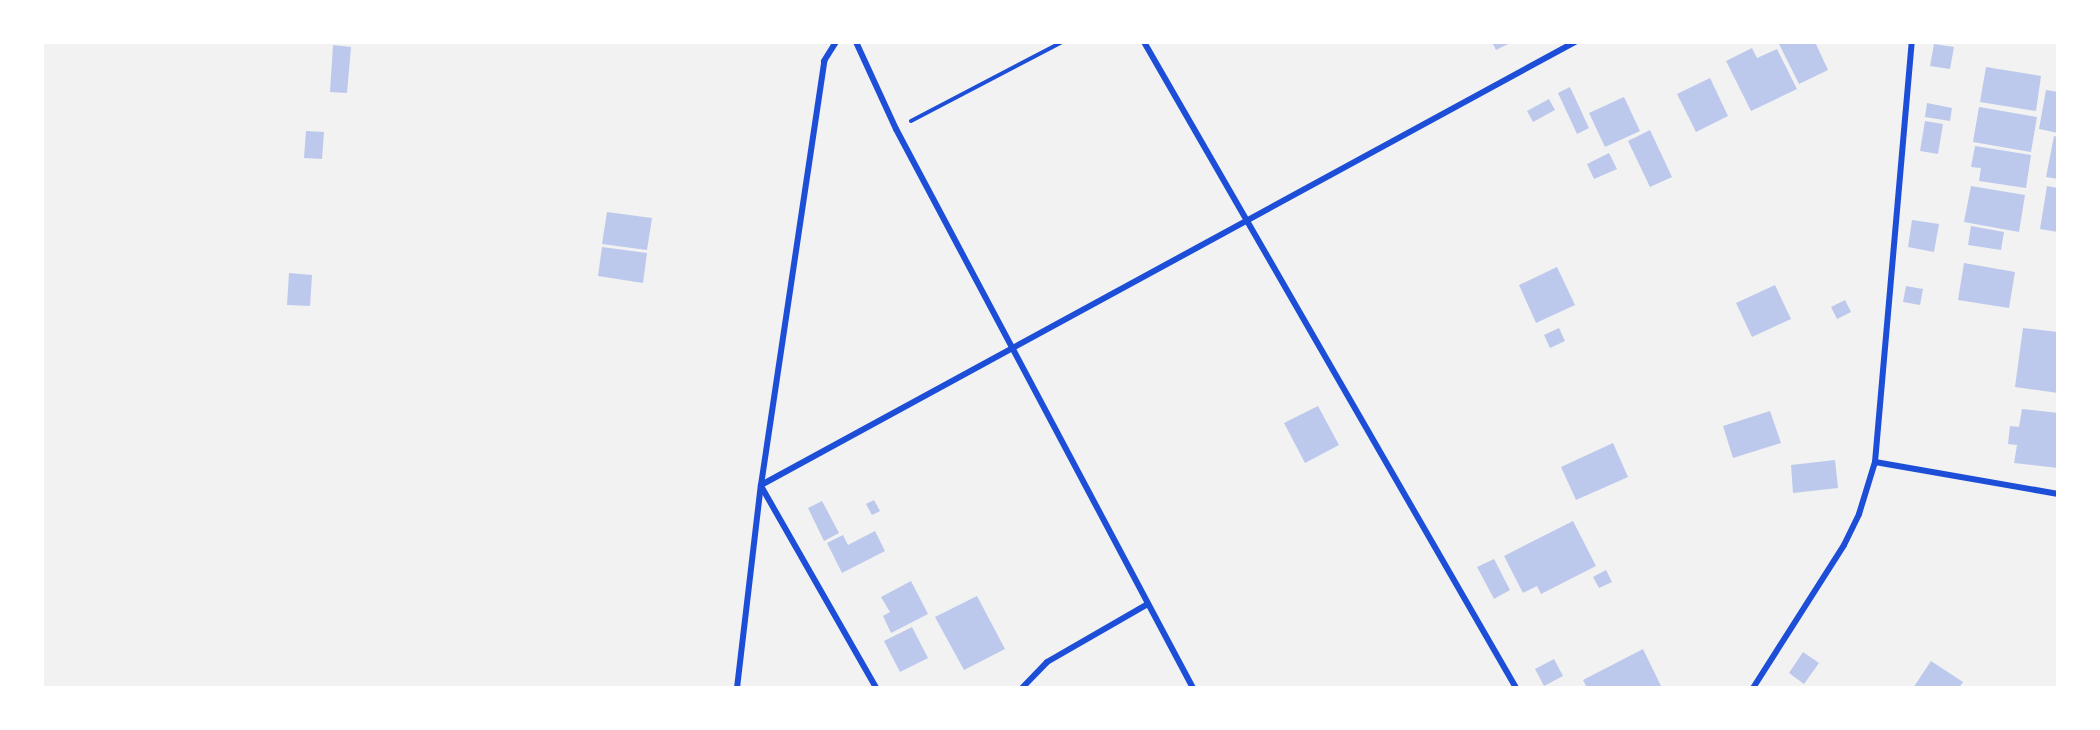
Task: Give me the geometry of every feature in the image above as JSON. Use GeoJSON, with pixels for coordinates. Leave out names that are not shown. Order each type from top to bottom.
{"type":"FeatureCollection","features":[{"type":"Feature","properties":{"kind":"street"},"geometry":{"type":"LineString","coordinates":[[737,688],[761,485],[824,61],[836,42]]}},
{"type":"Feature","properties":{"kind":"street"},"geometry":{"type":"LineString","coordinates":[[856,42],[896,129],[1193,688]]}},
{"type":"Feature","properties":{"kind":"street"},"geometry":{"type":"LineString","coordinates":[[1144,42],[1245,221],[1516,688]]}},
{"type":"Feature","properties":{"kind":"street"},"geometry":{"type":"LineString","coordinates":[[761,485],[1575,42]]}},
{"type":"Feature","properties":{"kind":"street"},"geometry":{"type":"LineString","coordinates":[[1753,688],[1844,545],[1859,514],[1875,462],[1912,42]]}},
{"type":"Feature","properties":{"kind":"street"},"geometry":{"type":"LineString","coordinates":[[1875,462],[2058,495]]}},
{"type":"Feature","properties":{"kind":"street"},"geometry":{"type":"LineString","coordinates":[[761,485],[876,688]]}},
{"type":"Feature","properties":{"kind":"street"},"geometry":{"type":"LineString","coordinates":[[1022,688],[1047,662],[1148,604]]}},
{"type":"Feature","properties":{"kind":"path"},"geometry":{"type":"LineString","coordinates":[[896,129],[1062,42]]}},
{"type":"Feature","properties":{"kind":"building"},"geometry":{"type":"Polygon","coordinates":[[[1492,42],[1512,42],[1496,50],[1492,42]]]}},
{"type":"Feature","properties":{"kind":"building"},"geometry":{"type":"Polygon","coordinates":[[[1778,42],[1815,42],[1828,70],[1799,84],[1778,42]]]}},
{"type":"Feature","properties":{"kind":"building"},"geometry":{"type":"Polygon","coordinates":[[[1934,44],[1954,47],[1950,69],[1930,66],[1934,44]]]}},
{"type":"Feature","properties":{"kind":"building"},"geometry":{"type":"Polygon","coordinates":[[[333,45],[351,47],[347,93],[330,92],[333,45]]]}},
{"type":"Feature","properties":{"kind":"building"},"geometry":{"type":"Polygon","coordinates":[[[1752,48],[1757,58],[1777,49],[1797,89],[1751,111],[1726,61],[1752,48]]]}},
{"type":"Feature","properties":{"kind":"building"},"geometry":{"type":"Polygon","coordinates":[[[1986,67],[2041,76],[2036,111],[1980,102],[1986,67]]]}},
{"type":"Feature","properties":{"kind":"building"},"geometry":{"type":"Polygon","coordinates":[[[1710,78],[1728,116],[1696,132],[1677,94],[1710,78]]]}},
{"type":"Feature","properties":{"kind":"building"},"geometry":{"type":"Polygon","coordinates":[[[1570,87],[1589,128],[1577,134],[1558,93],[1570,87]]]}},
{"type":"Feature","properties":{"kind":"building"},"geometry":{"type":"Polygon","coordinates":[[[2046,90],[2058,92],[2058,133],[2039,129],[2046,90]]]}},
{"type":"Feature","properties":{"kind":"building"},"geometry":{"type":"Polygon","coordinates":[[[1624,97],[1640,131],[1605,147],[1589,113],[1624,97]]]}},
{"type":"Feature","properties":{"kind":"building"},"geometry":{"type":"Polygon","coordinates":[[[1549,99],[1555,110],[1533,122],[1527,111],[1549,99]]]}},
{"type":"Feature","properties":{"kind":"building"},"geometry":{"type":"Polygon","coordinates":[[[1927,103],[1952,108],[1950,121],[1925,117],[1927,103]]]}},
{"type":"Feature","properties":{"kind":"building"},"geometry":{"type":"Polygon","coordinates":[[[1979,107],[2037,117],[2031,152],[1973,142],[1979,107]]]}},
{"type":"Feature","properties":{"kind":"building"},"geometry":{"type":"Polygon","coordinates":[[[1925,121],[1943,124],[1938,154],[1920,151],[1925,121]]]}},
{"type":"Feature","properties":{"kind":"building"},"geometry":{"type":"Polygon","coordinates":[[[1650,130],[1672,177],[1650,187],[1628,141],[1650,130]]]}},
{"type":"Feature","properties":{"kind":"building"},"geometry":{"type":"Polygon","coordinates":[[[306,131],[324,132],[322,159],[304,158],[306,131]]]}},
{"type":"Feature","properties":{"kind":"building"},"geometry":{"type":"Polygon","coordinates":[[[2054,136],[2058,137],[2058,179],[2046,177],[2054,136]]]}},
{"type":"Feature","properties":{"kind":"building"},"geometry":{"type":"Polygon","coordinates":[[[1975,146],[2031,155],[2026,188],[1979,181],[1981,168],[1971,167],[1975,146]]]}},
{"type":"Feature","properties":{"kind":"building"},"geometry":{"type":"Polygon","coordinates":[[[1609,153],[1617,169],[1594,179],[1587,164],[1609,153]]]}},
{"type":"Feature","properties":{"kind":"building"},"geometry":{"type":"Polygon","coordinates":[[[1971,186],[2025,195],[2019,232],[1964,222],[1971,186]]]}},
{"type":"Feature","properties":{"kind":"building"},"geometry":{"type":"Polygon","coordinates":[[[2047,186],[2058,188],[2058,232],[2040,229],[2047,186]]]}},
{"type":"Feature","properties":{"kind":"building"},"geometry":{"type":"Polygon","coordinates":[[[607,212],[652,218],[647,250],[602,244],[607,212]]]}},
{"type":"Feature","properties":{"kind":"building"},"geometry":{"type":"Polygon","coordinates":[[[1912,220],[1939,224],[1934,252],[1908,247],[1912,220]]]}},
{"type":"Feature","properties":{"kind":"building"},"geometry":{"type":"Polygon","coordinates":[[[1971,226],[2004,232],[2001,250],[1968,245],[1971,226]]]}},
{"type":"Feature","properties":{"kind":"building"},"geometry":{"type":"Polygon","coordinates":[[[602,247],[647,253],[643,283],[598,276],[602,247]]]}},
{"type":"Feature","properties":{"kind":"building"},"geometry":{"type":"Polygon","coordinates":[[[1964,263],[2015,272],[2009,308],[1958,300],[1964,263]]]}},
{"type":"Feature","properties":{"kind":"building"},"geometry":{"type":"Polygon","coordinates":[[[1557,267],[1575,305],[1536,323],[1519,285],[1557,267]]]}},
{"type":"Feature","properties":{"kind":"building"},"geometry":{"type":"Polygon","coordinates":[[[289,273],[312,275],[310,306],[287,305],[289,273]]]}},
{"type":"Feature","properties":{"kind":"building"},"geometry":{"type":"Polygon","coordinates":[[[1775,285],[1791,319],[1752,337],[1736,303],[1775,285]]]}},
{"type":"Feature","properties":{"kind":"building"},"geometry":{"type":"Polygon","coordinates":[[[1906,286],[1923,289],[1920,305],[1903,302],[1906,286]]]}},
{"type":"Feature","properties":{"kind":"building"},"geometry":{"type":"Polygon","coordinates":[[[1845,300],[1851,312],[1837,319],[1831,307],[1845,300]]]}},
{"type":"Feature","properties":{"kind":"building"},"geometry":{"type":"Polygon","coordinates":[[[1559,328],[1565,341],[1550,348],[1544,335],[1559,328]]]}},
{"type":"Feature","properties":{"kind":"building"},"geometry":{"type":"Polygon","coordinates":[[[2023,328],[2058,332],[2058,393],[2015,387],[2023,328]]]}},
{"type":"Feature","properties":{"kind":"building"},"geometry":{"type":"Polygon","coordinates":[[[1318,406],[1339,445],[1305,463],[1284,423],[1318,406]]]}},
{"type":"Feature","properties":{"kind":"building"},"geometry":{"type":"Polygon","coordinates":[[[2022,409],[2058,413],[2058,468],[2014,463],[2017,445],[2008,444],[2010,426],[2019,427],[2022,409]]]}},
{"type":"Feature","properties":{"kind":"building"},"geometry":{"type":"Polygon","coordinates":[[[1770,411],[1781,443],[1733,458],[1723,426],[1770,411]]]}},
{"type":"Feature","properties":{"kind":"building"},"geometry":{"type":"Polygon","coordinates":[[[1613,443],[1628,477],[1576,500],[1561,467],[1613,443]]]}},
{"type":"Feature","properties":{"kind":"building"},"geometry":{"type":"Polygon","coordinates":[[[1835,460],[1838,488],[1793,493],[1791,465],[1835,460]]]}},
{"type":"Feature","properties":{"kind":"building"},"geometry":{"type":"Polygon","coordinates":[[[874,500],[880,511],[872,515],[866,504],[874,500]]]}},
{"type":"Feature","properties":{"kind":"building"},"geometry":{"type":"Polygon","coordinates":[[[822,501],[839,533],[824,541],[808,508],[822,501]]]}},
{"type":"Feature","properties":{"kind":"building"},"geometry":{"type":"Polygon","coordinates":[[[1573,521],[1596,566],[1541,594],[1537,586],[1523,593],[1504,556],[1573,521]]]}},
{"type":"Feature","properties":{"kind":"building"},"geometry":{"type":"Polygon","coordinates":[[[875,531],[885,551],[842,573],[827,543],[843,535],[848,545],[875,531]]]}},
{"type":"Feature","properties":{"kind":"building"},"geometry":{"type":"Polygon","coordinates":[[[1494,559],[1510,590],[1494,599],[1477,567],[1494,559]]]}},
{"type":"Feature","properties":{"kind":"building"},"geometry":{"type":"Polygon","coordinates":[[[1606,570],[1612,582],[1599,588],[1593,577],[1606,570]]]}},
{"type":"Feature","properties":{"kind":"building"},"geometry":{"type":"Polygon","coordinates":[[[911,581],[928,614],[891,633],[883,616],[890,612],[881,597],[911,581]]]}},
{"type":"Feature","properties":{"kind":"building"},"geometry":{"type":"Polygon","coordinates":[[[977,596],[1005,649],[964,670],[935,617],[977,596]]]}},
{"type":"Feature","properties":{"kind":"building"},"geometry":{"type":"Polygon","coordinates":[[[912,627],[928,658],[900,672],[884,641],[912,627]]]}},
{"type":"Feature","properties":{"kind":"building"},"geometry":{"type":"Polygon","coordinates":[[[1643,649],[1662,688],[1587,688],[1583,680],[1643,649]]]}},
{"type":"Feature","properties":{"kind":"building"},"geometry":{"type":"Polygon","coordinates":[[[1803,652],[1819,663],[1804,684],[1789,673],[1803,652]]]}},
{"type":"Feature","properties":{"kind":"building"},"geometry":{"type":"Polygon","coordinates":[[[1554,659],[1563,676],[1544,686],[1535,669],[1554,659]]]}},
{"type":"Feature","properties":{"kind":"building"},"geometry":{"type":"Polygon","coordinates":[[[1931,661],[1963,682],[1959,688],[1913,688],[1931,661]]]}}]}
